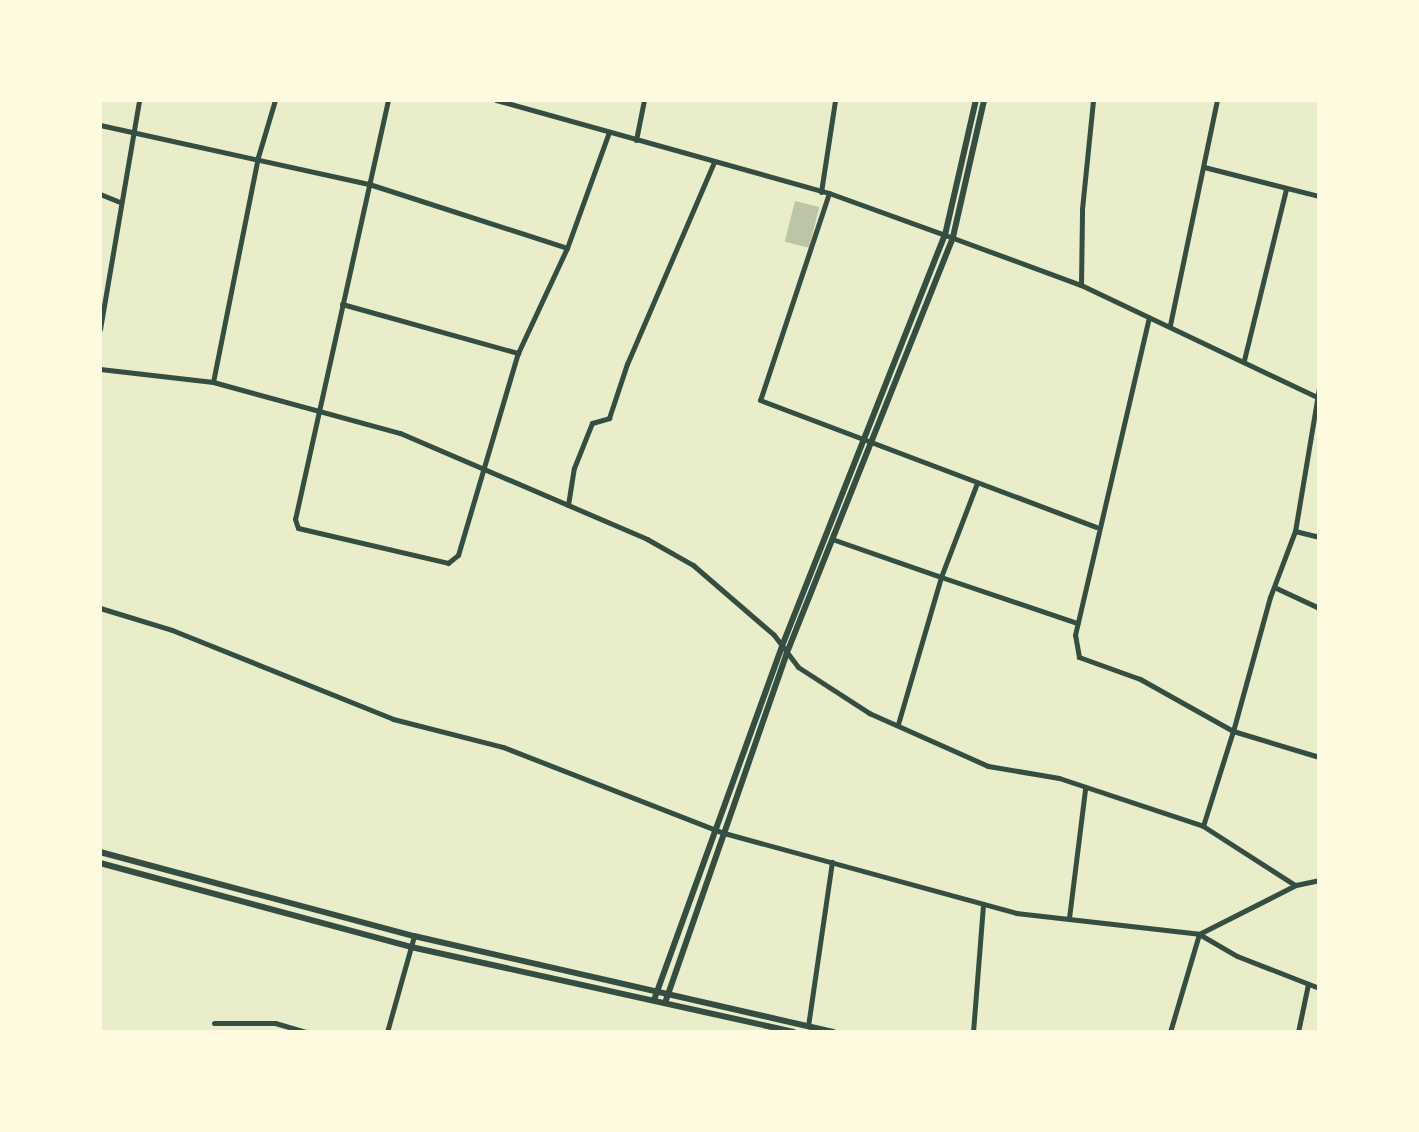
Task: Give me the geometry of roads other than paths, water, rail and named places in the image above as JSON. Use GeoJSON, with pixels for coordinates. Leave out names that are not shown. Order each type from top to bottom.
{"type":"FeatureCollection","features":[{"type":"Feature","properties":{"kind":"street"},"geometry":{"type":"LineString","coordinates":[[100,329],[139,100]]}},
{"type":"Feature","properties":{"kind":"street"},"geometry":{"type":"LineString","coordinates":[[213,382],[258,157],[275,100]]}},
{"type":"Feature","properties":{"kind":"street"},"geometry":{"type":"LineString","coordinates":[[388,100],[295,519],[298,528],[448,563],[458,555],[518,353],[567,248],[609,132]]}},
{"type":"Feature","properties":{"kind":"street"},"geometry":{"type":"LineString","coordinates":[[496,100],[829,193],[949,236],[1081,285],[1318,397]]}},
{"type":"Feature","properties":{"kind":"street"},"geometry":{"type":"LineString","coordinates":[[636,140],[644,100]]}},
{"type":"Feature","properties":{"kind":"street"},"geometry":{"type":"LineString","coordinates":[[821,192],[835,100]]}},
{"type":"Feature","properties":{"kind":"street"},"geometry":{"type":"LineString","coordinates":[[949,236],[976,100]]}},
{"type":"Feature","properties":{"kind":"street"},"geometry":{"type":"LineString","coordinates":[[654,1000],[782,646],[949,236],[984,100]]}},
{"type":"Feature","properties":{"kind":"street"},"geometry":{"type":"LineString","coordinates":[[1081,285],[1082,209],[1093,100]]}},
{"type":"Feature","properties":{"kind":"street"},"geometry":{"type":"LineString","coordinates":[[1170,325],[1217,100]]}},
{"type":"Feature","properties":{"kind":"street"},"geometry":{"type":"LineString","coordinates":[[100,125],[258,157],[369,184],[567,248]]}},
{"type":"Feature","properties":{"kind":"street"},"geometry":{"type":"LineString","coordinates":[[568,505],[574,468],[592,423],[609,418],[714,162]]}},
{"type":"Feature","properties":{"kind":"street"},"geometry":{"type":"LineString","coordinates":[[1204,167],[1319,196]]}},
{"type":"Feature","properties":{"kind":"street"},"geometry":{"type":"LineString","coordinates":[[1244,360],[1286,189]]}},
{"type":"Feature","properties":{"kind":"street"},"geometry":{"type":"LineString","coordinates":[[829,193],[760,400],[1096,527]]}},
{"type":"Feature","properties":{"kind":"street"},"geometry":{"type":"LineString","coordinates":[[100,194],[120,202]]}},
{"type":"Feature","properties":{"kind":"street"},"geometry":{"type":"LineString","coordinates":[[100,260],[111,264]]}},
{"type":"Feature","properties":{"kind":"street"},"geometry":{"type":"LineString","coordinates":[[342,304],[518,353]]}},
{"type":"Feature","properties":{"kind":"street"},"geometry":{"type":"LineString","coordinates":[[1149,317],[1096,527],[1077,623],[1079,657],[1140,679],[1233,731],[1319,757]]}},
{"type":"Feature","properties":{"kind":"street"},"geometry":{"type":"LineString","coordinates":[[100,369],[213,382],[322,408],[400,433],[568,505],[693,565],[782,646],[786,655],[869,713],[988,766],[1059,778],[1203,826],[1296,885]]}},
{"type":"Feature","properties":{"kind":"street"},"geometry":{"type":"LineString","coordinates":[[1203,826],[1274,587],[1295,531],[1319,388]]}},
{"type":"Feature","properties":{"kind":"street"},"geometry":{"type":"LineString","coordinates":[[665,1003],[786,655],[866,442]]}},
{"type":"Feature","properties":{"kind":"street"},"geometry":{"type":"LineString","coordinates":[[898,724],[941,577],[977,483]]}},
{"type":"Feature","properties":{"kind":"street"},"geometry":{"type":"LineString","coordinates":[[1295,531],[1319,537]]}},
{"type":"Feature","properties":{"kind":"street"},"geometry":{"type":"LineString","coordinates":[[832,539],[1077,623]]}},
{"type":"Feature","properties":{"kind":"street"},"geometry":{"type":"LineString","coordinates":[[1274,587],[1319,608]]}},
{"type":"Feature","properties":{"kind":"street"},"geometry":{"type":"LineString","coordinates":[[100,608],[172,630],[393,719],[503,747],[724,833],[983,904],[1199,934],[1237,956],[1319,988]]}},
{"type":"Feature","properties":{"kind":"street"},"geometry":{"type":"LineString","coordinates":[[1069,918],[1085,789]]}},
{"type":"Feature","properties":{"kind":"street"},"geometry":{"type":"LineString","coordinates":[[100,852],[414,936],[833,1032]]}},
{"type":"Feature","properties":{"kind":"street"},"geometry":{"type":"LineString","coordinates":[[808,1026],[832,862]]}},
{"type":"Feature","properties":{"kind":"street"},"geometry":{"type":"LineString","coordinates":[[100,863],[411,947],[794,1032]]}},
{"type":"Feature","properties":{"kind":"street"},"geometry":{"type":"LineString","coordinates":[[1170,1032],[1199,934],[1296,885],[1319,880]]}},
{"type":"Feature","properties":{"kind":"street"},"geometry":{"type":"LineString","coordinates":[[973,1032],[983,904]]}},
{"type":"Feature","properties":{"kind":"street"},"geometry":{"type":"LineString","coordinates":[[387,1032],[414,936]]}},
{"type":"Feature","properties":{"kind":"street"},"geometry":{"type":"LineString","coordinates":[[1298,1032],[1308,984]]}},
{"type":"Feature","properties":{"kind":"street"},"geometry":{"type":"LineString","coordinates":[[214,1023],[275,1023],[306,1032]]}}]}
